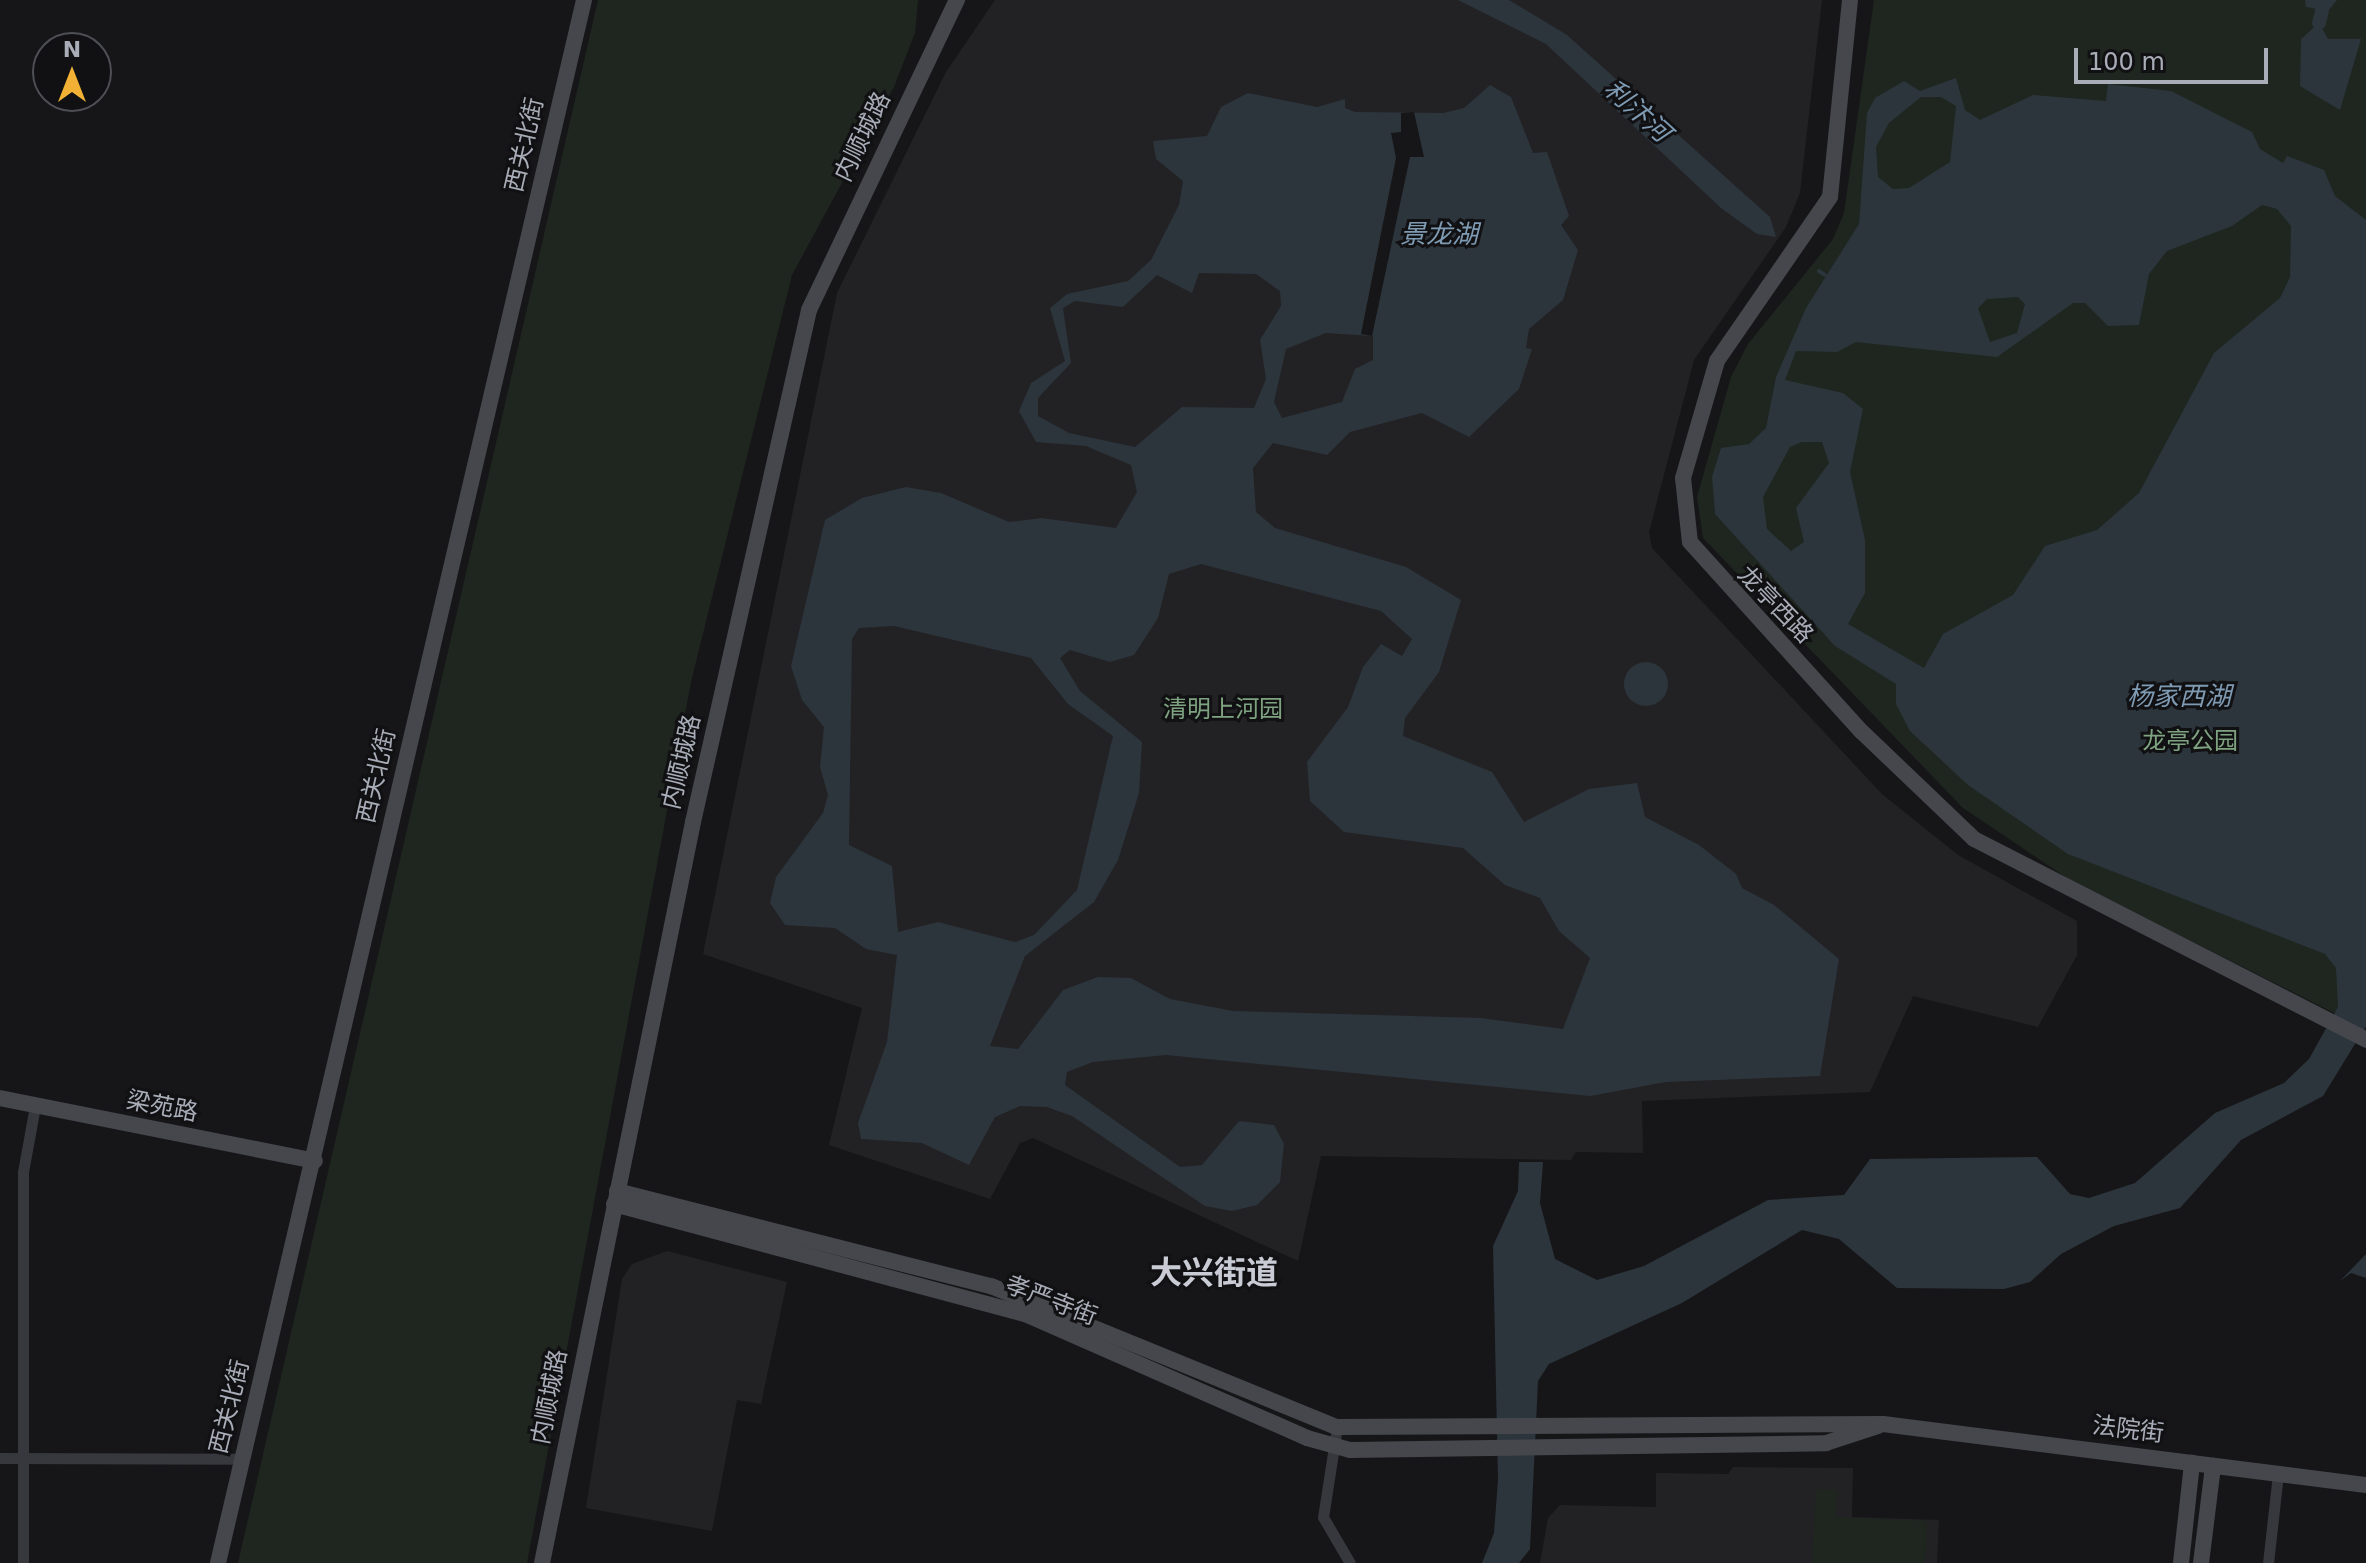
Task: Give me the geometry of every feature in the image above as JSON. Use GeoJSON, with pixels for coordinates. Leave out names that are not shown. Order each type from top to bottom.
{"type":"FeatureCollection","features":[{"type":"Feature","properties":{"kind":"street","name":"西关北街"},"geometry":{"type":"LineString","coordinates":[[218,1563],[315,1161],[584,0]]}},
{"type":"Feature","properties":{"kind":"street","name":"内顺城路"},"geometry":{"type":"LineString","coordinates":[[542,1563],[616,1198],[809,310],[957,0]]}},
{"type":"Feature","properties":{"kind":"street","name":"龙亭西路"},"geometry":{"type":"LineString","coordinates":[[1850,0],[1830,197],[1717,361],[1683,478],[1685,532],[1712,574],[1974,839],[2366,1040]]}},
{"type":"Feature","properties":{"kind":"street","name":"梁苑路"},"geometry":{"type":"LineString","coordinates":[[0,1098],[315,1161]]}},
{"type":"Feature","properties":{"kind":"street"},"geometry":{"type":"LineString","coordinates":[[23,1563],[23,1172],[35,1106]]}},
{"type":"Feature","properties":{"kind":"street","name":"孝严寺街"},"geometry":{"type":"LineString","coordinates":[[616,1198],[991,1286],[1337,1427],[1465,1428]]}},
{"type":"Feature","properties":{"kind":"street","name":"孝严寺街"},"geometry":{"type":"LineString","coordinates":[[616,1198],[1025,1314],[1333,1446],[1368,1453],[1462,1451]]}},
{"type":"Feature","properties":{"kind":"street","name":"法院街"},"geometry":{"type":"LineString","coordinates":[[1462,1451],[1826,1443],[1883,1424]]}},
{"type":"Feature","properties":{"kind":"street","name":"法院街"},"geometry":{"type":"LineString","coordinates":[[1465,1428],[1883,1424],[2366,1485]]}},
{"type":"Feature","properties":{"kind":"street"},"geometry":{"type":"LineString","coordinates":[[1337,1427],[1323,1517],[1350,1563]]}},
{"type":"Feature","properties":{"kind":"street"},"geometry":{"type":"LineString","coordinates":[[0,1458],[242,1459]]}},
{"type":"Feature","properties":{"kind":"street"},"geometry":{"type":"LineString","coordinates":[[2181,1563],[2192,1463]]}},
{"type":"Feature","properties":{"kind":"street"},"geometry":{"type":"LineString","coordinates":[[2201,1563],[2213,1466]]}},
{"type":"Feature","properties":{"kind":"street"},"geometry":{"type":"LineString","coordinates":[[2268,1563],[2278,1474]]}},
{"type":"Feature","properties":{"kind":"shaded area","name":"清明上河园"},"geometry":{"type":"Polygon","coordinates":[[[995,0],[1822,0],[1800,193],[1786,227],[1694,360],[1649,532],[1652,548],[1882,794],[1958,855],[2077,921],[2077,955],[2038,1027],[1913,996],[1870,1092],[1642,1101],[1643,1153],[1576,1152],[1571,1160],[1321,1156],[1298,1261],[1033,1138],[1020,1143],[990,1199],[829,1145],[862,1008],[703,954],[837,293],[946,72],[995,0]]]}},
{"type":"Feature","properties":{"kind":"shaded area"},"geometry":{"type":"Polygon","coordinates":[[[667,1251],[787,1282],[761,1404],[737,1400],[712,1531],[586,1508],[622,1279],[632,1264],[667,1251]]]}},
{"type":"Feature","properties":{"kind":"shaded area"},"geometry":{"type":"Polygon","coordinates":[[[1733,1467],[1853,1468],[1852,1517],[1939,1520],[1937,1563],[1540,1563],[1548,1518],[1560,1505],[1656,1507],[1656,1473],[1728,1474],[1733,1467]]]}},
{"type":"Feature","properties":{"kind":"green space"},"geometry":{"type":"Polygon","coordinates":[[[598,0],[918,0],[915,33],[894,87],[792,275],[691,682],[527,1563],[238,1563],[598,0]]]}},
{"type":"Feature","properties":{"kind":"green space","name":"杨家西湖"},"geometry":{"type":"Polygon","coordinates":[[[1874,0],[2366,0],[2366,1029],[2070,880],[1963,808],[1703,538],[1697,497],[1731,377],[1748,344],[1833,239],[1844,213],[1874,0]]]}},
{"type":"Feature","properties":{"kind":"green space"},"geometry":{"type":"Polygon","coordinates":[[[1816,1489],[1837,1490],[1836,1517],[1927,1521],[1925,1563],[1812,1563],[1816,1489]]]}},
{"type":"Feature","properties":{"kind":"water","name":"利汴河"},"geometry":{"type":"Polygon","coordinates":[[[1458,0],[1509,0],[1567,35],[1770,217],[1776,237],[1757,234],[1721,208],[1546,44],[1458,0]]]}},
{"type":"Feature","properties":{"kind":"water"},"geometry":{"type":"Polygon","coordinates":[[[2305,0],[2337,0],[2328,11],[2306,7],[2305,0]]]}},
{"type":"Feature","properties":{"kind":"water"},"geometry":{"type":"Polygon","coordinates":[[[2319,23],[2328,39],[2361,39],[2340,110],[2300,86],[2301,39],[2319,23]]]}},
{"type":"Feature","properties":{"kind":"water","name":"杨家西湖"},"geometry":{"type":"Polygon","coordinates":[[[1956,78],[1965,110],[1980,120],[2033,95],[2106,101],[2108,84],[2171,91],[2252,132],[2260,149],[2283,163],[2287,156],[2324,170],[2335,196],[2366,220],[2366,1026],[2323,1096],[2241,1140],[2180,1208],[2114,1226],[2061,1254],[2030,1282],[2004,1289],[1897,1288],[1839,1239],[1802,1230],[1682,1303],[1549,1364],[1538,1381],[1530,1549],[1519,1563],[1482,1563],[1494,1533],[1498,1480],[1493,1246],[1518,1191],[1519,1162],[1543,1162],[1540,1203],[1555,1259],[1597,1280],[1644,1266],[1768,1200],[1844,1195],[1870,1159],[2037,1157],[2070,1194],[2089,1198],[2135,1183],[2215,1113],[2284,1083],[2309,1059],[2338,1007],[2336,968],[2325,954],[2068,854],[1968,785],[1910,731],[1896,704],[1896,684],[1835,646],[1715,514],[1712,477],[1721,448],[1749,444],[1766,428],[1776,377],[1806,308],[1859,224],[1867,113],[1875,98],[1904,81],[1920,91],[1956,78]],[[1921,97],[1889,123],[1876,147],[1878,177],[1893,189],[1909,188],[1950,162],[1956,106],[1941,97],[1921,97]],[[2262,205],[2232,226],[2167,251],[2149,274],[2139,325],[2108,326],[2085,303],[2073,303],[1997,357],[1856,342],[1837,352],[1796,351],[1785,380],[1843,393],[1863,409],[1850,472],[1865,540],[1865,593],[1848,624],[1924,668],[1943,634],[2013,595],[2045,546],[2097,530],[2139,493],[2214,353],[2280,298],[2290,277],[2291,226],[2277,209],[2262,205]],[[2018,297],[1987,299],[1978,308],[1990,342],[2017,333],[2025,304],[2018,297]],[[1802,442],[1790,447],[1763,497],[1767,529],[1791,551],[1804,542],[1796,508],[1829,463],[1822,442],[1802,442]]]}},
{"type":"Feature","properties":{"kind":"water","name":"景龙湖"},"geometry":{"type":"Polygon","coordinates":[[[1490,85],[1511,97],[1533,153],[1547,152],[1569,216],[1561,225],[1578,250],[1563,300],[1529,329],[1526,348],[1532,349],[1519,389],[1469,437],[1422,413],[1350,432],[1327,455],[1273,443],[1253,468],[1256,512],[1275,528],[1406,567],[1461,600],[1439,672],[1405,718],[1403,736],[1492,772],[1524,822],[1589,789],[1637,783],[1645,817],[1699,845],[1736,874],[1742,888],[1774,905],[1839,959],[1820,1076],[1666,1082],[1590,1096],[1166,1055],[1093,1062],[1067,1072],[1065,1085],[1180,1167],[1202,1165],[1239,1121],[1274,1125],[1284,1144],[1280,1182],[1257,1205],[1232,1211],[1205,1206],[1072,1116],[1047,1107],[1020,1106],[995,1117],[969,1165],[922,1143],[861,1139],[858,1123],[887,1042],[897,955],[866,949],[835,928],[785,925],[770,903],[776,877],[823,813],[828,795],[820,767],[824,727],[802,700],[791,666],[825,520],[862,498],[906,487],[941,493],[1009,522],[1041,518],[1116,528],[1137,492],[1131,465],[1086,446],[1036,442],[1019,411],[1031,383],[1065,361],[1050,308],[1067,294],[1128,281],[1151,260],[1179,205],[1183,181],[1156,159],[1153,141],[1207,136],[1221,107],[1248,93],[1317,107],[1345,99],[1345,108],[1355,112],[1443,113],[1464,108],[1490,85]],[[1199,273],[1192,293],[1157,275],[1123,307],[1075,301],[1063,308],[1071,363],[1038,398],[1038,416],[1069,433],[1135,447],[1182,407],[1254,408],[1266,379],[1260,340],[1281,306],[1280,291],[1256,274],[1199,273]],[[1326,333],[1286,349],[1274,402],[1282,418],[1342,402],[1355,369],[1373,360],[1373,336],[1326,333]],[[1201,564],[1169,574],[1158,618],[1134,655],[1110,662],[1070,650],[1060,658],[1080,691],[1142,742],[1139,793],[1118,860],[1094,902],[1025,956],[990,1046],[1018,1049],[1063,990],[1098,977],[1131,978],[1170,999],[1233,1011],[1481,1018],[1563,1029],[1590,958],[1559,931],[1540,898],[1505,885],[1463,848],[1344,832],[1310,801],[1307,762],[1348,707],[1363,667],[1381,644],[1402,656],[1412,639],[1381,611],[1201,564]],[[894,626],[859,628],[852,639],[849,845],[892,866],[898,932],[938,922],[1015,942],[1034,935],[1077,890],[1113,736],[1068,704],[1031,658],[894,626]]]}},
{"type":"Feature","properties":{"kind":"water"},"geometry":{"type":"Polygon","coordinates":[[[1646,662],[1662,668],[1668,684],[1662,700],[1646,706],[1630,700],[1624,684],[1630,668],[1646,662]]]}},
{"type":"Feature","properties":{"kind":"water"},"geometry":{"type":"Polygon","coordinates":[[[2366,1254],[2366,1278],[2351,1273],[2340,1281],[2366,1254]]]}},
{"type":"Feature","properties":{"kind":"pier"},"geometry":{"type":"Polygon","coordinates":[[[1414,112],[1424,157],[1410,157],[1372,336],[1361,334],[1396,158],[1391,133],[1401,132],[1401,113],[1414,112]]]}},
{"type":"Feature","properties":{"kind":"waterway"},"geometry":{"type":"LineString","coordinates":[[2319,23],[2322,11]]}},
{"type":"Feature","properties":{"kind":"waterway"},"geometry":{"type":"LineString","coordinates":[[1819,271],[1825,275]]}},
{"type":"Feature","properties":{"kind":"district","name":"大兴街道"},"geometry":{"type":"Point","coordinates":[1214,1273]}},
{"type":"Feature","properties":{"kind":"park label","name":"龙亭公园"},"geometry":{"type":"Point","coordinates":[2190,742]}}]}
